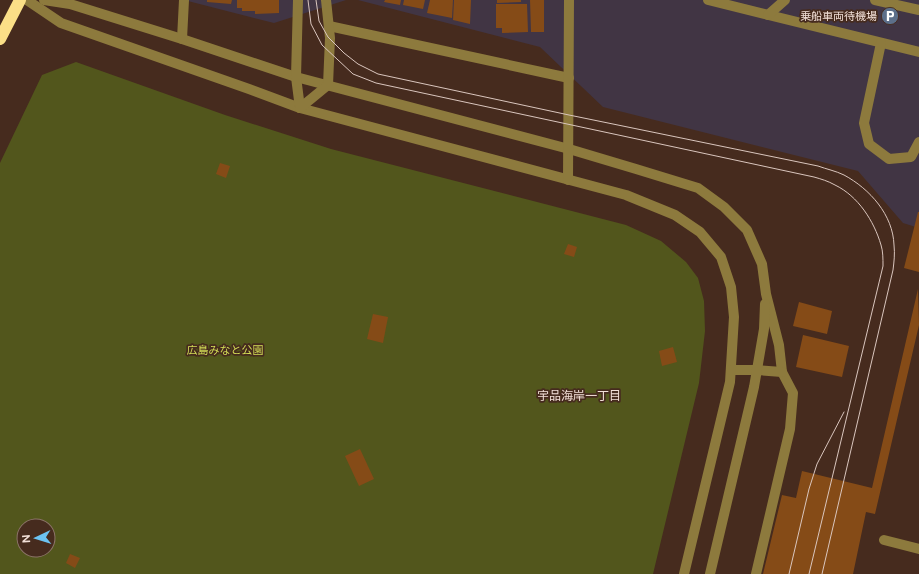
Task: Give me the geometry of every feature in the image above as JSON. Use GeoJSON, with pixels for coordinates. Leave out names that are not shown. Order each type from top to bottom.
{"type":"FeatureCollection","features":[{"type":"Feature","properties":{"kind":"highway"},"geometry":{"type":"LineString","coordinates":[[0,40],[20,0]]}},
{"type":"Feature","properties":{"kind":"street"},"geometry":{"type":"LineString","coordinates":[[27,0],[61,22],[300,108],[568,180],[626,194],[675,215],[700,232],[721,257],[731,287],[734,317],[730,382],[684,574]]}},
{"type":"Feature","properties":{"kind":"street"},"geometry":{"type":"LineString","coordinates":[[44,0],[70,4],[296,77],[569,149],[698,188],[724,207],[746,230],[762,264],[766,294],[779,345],[782,372],[794,393],[790,429],[756,574]]}},
{"type":"Feature","properties":{"kind":"street"},"geometry":{"type":"LineString","coordinates":[[182,39],[184,0]]}},
{"type":"Feature","properties":{"kind":"street"},"geometry":{"type":"LineString","coordinates":[[298,0],[296,77],[300,108]]}},
{"type":"Feature","properties":{"kind":"street"},"geometry":{"type":"LineString","coordinates":[[300,108],[328,85],[329,26],[326,0]]}},
{"type":"Feature","properties":{"kind":"street"},"geometry":{"type":"LineString","coordinates":[[568,180],[569,0]]}},
{"type":"Feature","properties":{"kind":"street"},"geometry":{"type":"LineString","coordinates":[[708,0],[919,52]]}},
{"type":"Feature","properties":{"kind":"street"},"geometry":{"type":"LineString","coordinates":[[768,15],[785,0]]}},
{"type":"Feature","properties":{"kind":"street"},"geometry":{"type":"LineString","coordinates":[[875,0],[919,10]]}},
{"type":"Feature","properties":{"kind":"street"},"geometry":{"type":"LineString","coordinates":[[329,26],[569,78]]}},
{"type":"Feature","properties":{"kind":"street"},"geometry":{"type":"LineString","coordinates":[[881,43],[864,123],[869,144],[889,159],[910,157],[919,142]]}},
{"type":"Feature","properties":{"kind":"street"},"geometry":{"type":"LineString","coordinates":[[710,574],[754,387],[764,329],[766,294]]}},
{"type":"Feature","properties":{"kind":"street"},"geometry":{"type":"LineString","coordinates":[[731,370],[782,372]]}},
{"type":"Feature","properties":{"kind":"street"},"geometry":{"type":"LineString","coordinates":[[884,540],[919,549]]}},
{"type":"Feature","properties":{"kind":"shaded area"},"geometry":{"type":"Polygon","coordinates":[[[184,0],[346,0],[274,23],[184,0]]]}},
{"type":"Feature","properties":{"kind":"shaded area"},"geometry":{"type":"Polygon","coordinates":[[[358,0],[919,0],[919,228],[903,223],[858,171],[603,107],[540,47],[358,0]]]}},
{"type":"Feature","properties":{"kind":"green space","name":"広島みなと公園"},"geometry":{"type":"Polygon","coordinates":[[[76,62],[225,115],[331,149],[626,225],[661,241],[686,262],[698,278],[704,301],[705,331],[699,383],[653,574],[0,574],[0,163],[42,75],[76,62]]]}},
{"type":"Feature","properties":{"kind":"building"},"geometry":{"type":"Polygon","coordinates":[[[207,0],[232,0],[231,4],[207,2],[207,0]]]}},
{"type":"Feature","properties":{"kind":"building"},"geometry":{"type":"Polygon","coordinates":[[[237,0],[279,0],[279,13],[255,14],[255,11],[242,11],[242,8],[237,8],[237,0]]]}},
{"type":"Feature","properties":{"kind":"building"},"geometry":{"type":"Polygon","coordinates":[[[385,0],[401,0],[400,5],[384,2],[385,0]]]}},
{"type":"Feature","properties":{"kind":"building"},"geometry":{"type":"Polygon","coordinates":[[[404,0],[425,0],[423,9],[403,5],[404,0]]]}},
{"type":"Feature","properties":{"kind":"building"},"geometry":{"type":"Polygon","coordinates":[[[430,0],[453,0],[452,18],[427,13],[430,0]]]}},
{"type":"Feature","properties":{"kind":"building"},"geometry":{"type":"Polygon","coordinates":[[[454,0],[471,0],[470,24],[453,20],[454,0]]]}},
{"type":"Feature","properties":{"kind":"building"},"geometry":{"type":"Polygon","coordinates":[[[497,0],[521,0],[521,2],[497,3],[497,0]]]}},
{"type":"Feature","properties":{"kind":"building"},"geometry":{"type":"Polygon","coordinates":[[[530,0],[544,0],[544,32],[531,32],[530,0]]]}},
{"type":"Feature","properties":{"kind":"building"},"geometry":{"type":"Polygon","coordinates":[[[496,4],[527,4],[528,32],[502,33],[502,28],[496,28],[496,4]]]}},
{"type":"Feature","properties":{"kind":"building"},"geometry":{"type":"Polygon","coordinates":[[[220,163],[230,166],[226,178],[216,174],[220,163]]]}},
{"type":"Feature","properties":{"kind":"building"},"geometry":{"type":"Polygon","coordinates":[[[919,212],[919,272],[904,268],[919,212]]]}},
{"type":"Feature","properties":{"kind":"building"},"geometry":{"type":"Polygon","coordinates":[[[568,244],[577,247],[574,257],[564,254],[568,244]]]}},
{"type":"Feature","properties":{"kind":"building"},"geometry":{"type":"Polygon","coordinates":[[[918,289],[919,325],[875,514],[866,512],[853,574],[763,574],[782,495],[796,498],[802,471],[872,488],[918,289]]]}},
{"type":"Feature","properties":{"kind":"building"},"geometry":{"type":"Polygon","coordinates":[[[799,302],[832,311],[827,334],[793,326],[799,302]]]}},
{"type":"Feature","properties":{"kind":"building"},"geometry":{"type":"Polygon","coordinates":[[[373,314],[388,317],[383,343],[367,339],[373,314]]]}},
{"type":"Feature","properties":{"kind":"building"},"geometry":{"type":"Polygon","coordinates":[[[803,335],[849,346],[842,377],[796,367],[803,335]]]}},
{"type":"Feature","properties":{"kind":"building"},"geometry":{"type":"Polygon","coordinates":[[[673,347],[677,362],[662,366],[659,351],[673,347]]]}},
{"type":"Feature","properties":{"kind":"building"},"geometry":{"type":"Polygon","coordinates":[[[360,449],[374,479],[359,486],[345,456],[360,449]]]}},
{"type":"Feature","properties":{"kind":"building"},"geometry":{"type":"Polygon","coordinates":[[[70,554],[80,558],[75,568],[66,563],[70,554]]]}},
{"type":"Feature","properties":{"kind":"tram line"},"geometry":{"type":"LineString","coordinates":[[308,0],[311,24],[322,45],[353,74],[376,83],[814,177],[830,182],[858,202],[869,218],[878,236],[882,250],[883,266],[809,574]]}},
{"type":"Feature","properties":{"kind":"tram line"},"geometry":{"type":"LineString","coordinates":[[316,0],[319,21],[328,37],[358,64],[378,74],[818,166],[844,175],[871,195],[885,213],[893,234],[893,270],[822,574]]}},
{"type":"Feature","properties":{"kind":"tram line"},"geometry":{"type":"LineString","coordinates":[[789,574],[809,489],[817,464],[844,412]]}},
{"type":"Feature","properties":{"kind":"place","name":"乗船車両待機場"},"geometry":{"type":"Point","coordinates":[890,16]}},
{"type":"Feature","properties":{"kind":"district","name":"宇品海岸一丁目"},"geometry":{"type":"Point","coordinates":[579,396]}}]}
